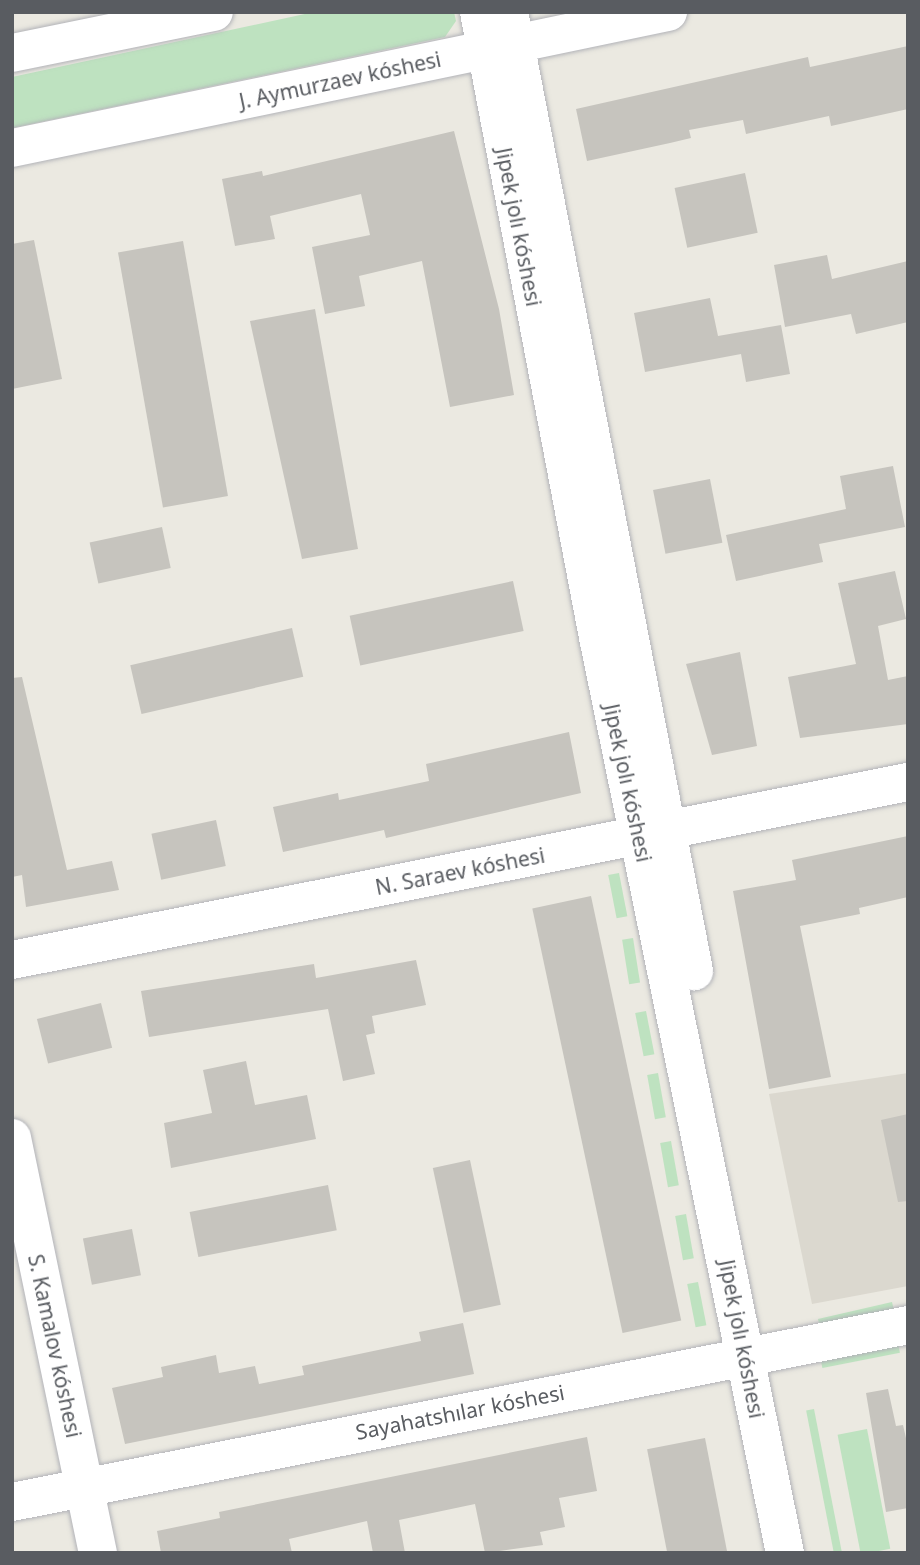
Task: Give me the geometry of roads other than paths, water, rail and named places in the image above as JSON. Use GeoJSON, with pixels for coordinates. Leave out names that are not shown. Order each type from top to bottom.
{"type":"FeatureCollection","features":[{"type":"Feature","properties":{"kind":"street"},"geometry":{"type":"LineString","coordinates":[[12,53],[214,12]]}},
{"type":"Feature","properties":{"kind":"street","name":"Jipek jolı kóshesi"},"geometry":{"type":"LineString","coordinates":[[479,12],[503,35],[652,834],[758,1355],[785,1553]]}},
{"type":"Feature","properties":{"kind":"street","name":"J. Aymurzaev kóshesi"},"geometry":{"type":"LineString","coordinates":[[12,148],[503,35],[668,12]]}},
{"type":"Feature","properties":{"kind":"street","name":"N. Saraev kóshesi"},"geometry":{"type":"LineString","coordinates":[[12,960],[908,782]]}},
{"type":"Feature","properties":{"kind":"street","name":"S. Kamalov kóshesi"},"geometry":{"type":"LineString","coordinates":[[12,1138],[98,1553]]}},
{"type":"Feature","properties":{"kind":"street","name":"Sayahatshılar kóshesi"},"geometry":{"type":"LineString","coordinates":[[12,1502],[908,1325]]}},
{"type":"Feature","properties":{"kind":"street","name":"Jipek jolı kóshesi"},"geometry":{"type":"LineString","coordinates":[[758,1355],[812,1553]]}}]}
